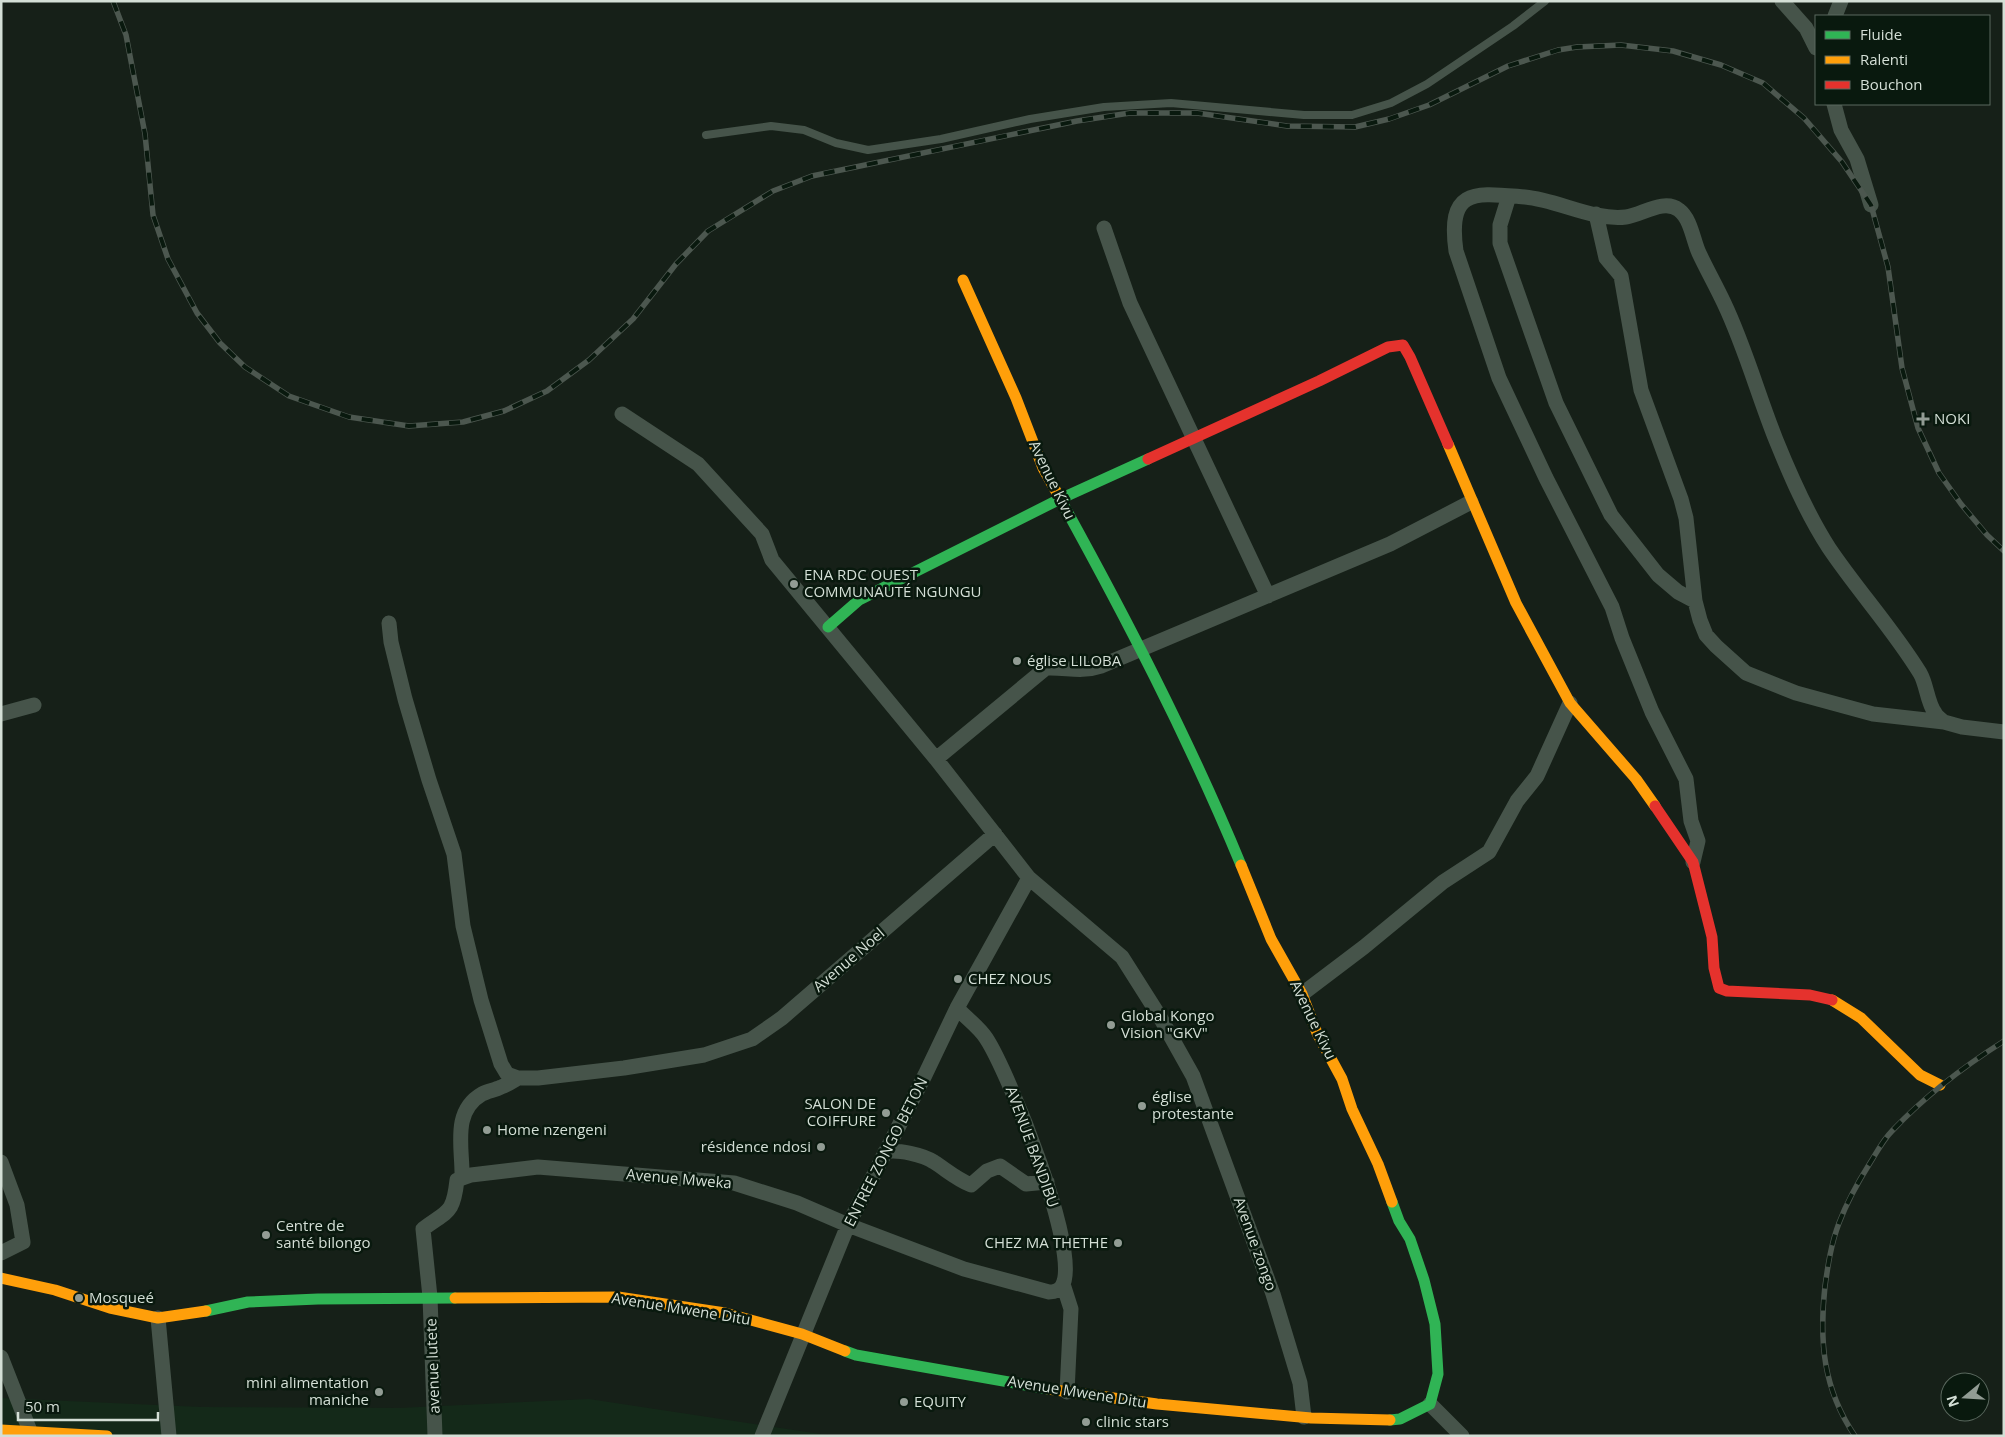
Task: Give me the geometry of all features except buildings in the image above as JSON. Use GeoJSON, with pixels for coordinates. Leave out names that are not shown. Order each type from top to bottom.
{"type":"FeatureCollection","features":[{"type":"Feature","properties":{"kind":"main road","name":"Avenue Kivu"},"geometry":{"type":"LineString","coordinates":[[963,280],[1016,398],[1043,468],[1082,538],[1174,714],[1212,795],[1271,939],[1302,994],[1317,1033],[1342,1078],[1352,1108],[1378,1164],[1399,1221],[1410,1239],[1424,1280],[1435,1324],[1438,1374],[1430,1404]]}},
{"type":"Feature","properties":{"kind":"main road"},"geometry":{"type":"LineString","coordinates":[[828,627],[859,600],[1060,499],[1319,381],[1388,347],[1402,345],[1410,357],[1516,603],[1570,703],[1636,779],[1693,862],[1712,937],[1714,968],[1720,988],[1727,991],[1810,995],[1833,1000],[1861,1018],[1920,1075],[1940,1085]]}},
{"type":"Feature","properties":{"kind":"main road","name":"Avenue Mwene Ditu"},"geometry":{"type":"LineString","coordinates":[[1,1278],[55,1290],[110,1308],[158,1318],[203,1312],[248,1302],[430,1297],[618,1297],[725,1313],[802,1334],[856,1356],[1067,1392],[1157,1404],[1304,1417],[1390,1420],[1400,1419],[1430,1404]]}},
{"type":"Feature","properties":{"kind":"main road"},"geometry":{"type":"LineString","coordinates":[[1,1430],[107,1436]]}},
{"type":"Feature","properties":{"kind":"street"},"geometry":{"type":"LineString","coordinates":[[1782,1],[1806,28],[1815,46]]}},
{"type":"Feature","properties":{"kind":"street"},"geometry":{"type":"LineString","coordinates":[[1835,15],[1841,1]]}},
{"type":"Feature","properties":{"kind":"street"},"geometry":{"type":"LineString","coordinates":[[1834,105],[1841,130],[1856,160],[1871,205]]}},
{"type":"Feature","properties":{"kind":"street"},"geometry":{"type":"LineString","coordinates":[[1693,862],[1698,841],[1690,821],[1686,779],[1652,712],[1612,607],[1566,519],[1499,378],[1456,251],[1453,232],[1455,218],[1459,206],[1466,198],[1477,195],[1536,198],[1611,218],[1628,217],[1658,207],[1678,209],[1685,216],[1699,252],[1724,303],[1749,363],[1775,437],[1806,508],[1829,547],[1890,629],[1921,675],[1927,687],[1934,713],[1944,722]]}},
{"type":"Feature","properties":{"kind":"street"},"geometry":{"type":"LineString","coordinates":[[1509,196],[1500,225],[1500,243],[1568,431],[1611,515],[1622,531],[1658,575],[1678,592],[1695,601]]}},
{"type":"Feature","properties":{"kind":"street"},"geometry":{"type":"LineString","coordinates":[[1596,214],[1606,258],[1621,276],[1641,390],[1681,499],[1686,518],[1695,601],[1706,635],[1746,673],[1770,684],[1829,704],[1873,714],[1944,722],[1962,728],[2004,732]]}},
{"type":"Feature","properties":{"kind":"street"},"geometry":{"type":"LineString","coordinates":[[1104,228],[1130,303],[1268,596]]}},
{"type":"Feature","properties":{"kind":"street","name":"Avenue zongo"},"geometry":{"type":"LineString","coordinates":[[622,414],[698,464],[762,534],[772,560],[936,759],[1029,878],[1122,957],[1160,1017],[1192,1076],[1273,1294],[1300,1383],[1304,1417]]}},
{"type":"Feature","properties":{"kind":"street"},"geometry":{"type":"LineString","coordinates":[[936,759],[1046,668],[1087,671],[1390,544],[1471,502]]}},
{"type":"Feature","properties":{"kind":"street"},"geometry":{"type":"LineString","coordinates":[[389,623],[391,642],[405,699],[429,780],[454,854],[463,926],[481,1000],[501,1064],[507,1074],[518,1078]]}},
{"type":"Feature","properties":{"kind":"street"},"geometry":{"type":"LineString","coordinates":[[1302,994],[1364,947],[1443,882],[1490,852],[1517,801],[1537,776],[1570,703]]}},
{"type":"Feature","properties":{"kind":"street"},"geometry":{"type":"LineString","coordinates":[[1,714],[34,705]]}},
{"type":"Feature","properties":{"kind":"street","name":"Avenue Noel"},"geometry":{"type":"LineString","coordinates":[[518,1078],[538,1078],[624,1068],[704,1054],[752,1039],[767,1030],[995,834]]}},
{"type":"Feature","properties":{"kind":"street","name":"ENTREE ZONGO BETON"},"geometry":{"type":"LineString","coordinates":[[762,1436],[848,1225],[957,1008],[1029,878]]}},
{"type":"Feature","properties":{"kind":"street","name":"AVENUE BANDIBU"},"geometry":{"type":"LineString","coordinates":[[957,1008],[985,1036],[1000,1062],[1018,1102],[1046,1182],[1064,1252],[1063,1284],[1071,1309],[1067,1392]]}},
{"type":"Feature","properties":{"kind":"street"},"geometry":{"type":"LineString","coordinates":[[466,1176],[460,1151],[463,1118],[470,1105],[482,1094],[502,1087],[518,1078]]}},
{"type":"Feature","properties":{"kind":"street"},"geometry":{"type":"LineString","coordinates":[[885,1152],[894,1150],[933,1161],[950,1175],[971,1185],[987,1171],[1000,1166],[1026,1184],[1046,1182]]}},
{"type":"Feature","properties":{"kind":"street"},"geometry":{"type":"LineString","coordinates":[[1,1162],[17,1205],[23,1242],[1,1253]]}},
{"type":"Feature","properties":{"kind":"street","name":"Avenue Mweka"},"geometry":{"type":"LineString","coordinates":[[466,1176],[538,1167],[734,1182],[797,1202],[848,1225],[964,1269],[1049,1292],[1058,1290],[1063,1284]]}},
{"type":"Feature","properties":{"kind":"street","name":"avenue lutete"},"geometry":{"type":"LineString","coordinates":[[436,1436],[430,1297],[422,1228],[443,1216],[449,1210],[456,1194],[457,1180],[466,1176]]}},
{"type":"Feature","properties":{"kind":"street"},"geometry":{"type":"LineString","coordinates":[[158,1318],[169,1436]]}},
{"type":"Feature","properties":{"kind":"street"},"geometry":{"type":"LineString","coordinates":[[1,1357],[30,1433]]}},
{"type":"Feature","properties":{"kind":"street"},"geometry":{"type":"LineString","coordinates":[[1430,1404],[1462,1436]]}},
{"type":"Feature","properties":{"kind":"lane"},"geometry":{"type":"LineString","coordinates":[[706,135],[771,126],[804,130],[836,143],[868,150],[941,139],[1030,119],[1104,107],[1171,103],[1304,115],[1352,116],[1391,103],[1427,84],[1513,26],[1546,1]]}},
{"type":"Feature","properties":{"kind":"shaded area"},"geometry":{"type":"Polygon","coordinates":[[[1,1398],[201,1407],[399,1408],[589,1399],[834,1436],[1,1436],[1,1398]]]}},
{"type":"Feature","properties":{"kind":"railway"},"geometry":{"type":"LineString","coordinates":[[113,1],[126,35],[145,134],[153,215],[168,259],[197,313],[220,343],[245,367],[289,396],[349,417],[409,426],[463,422],[504,411],[547,391],[589,360],[633,319],[676,264],[708,231],[773,191],[812,176],[1077,121],[1130,113],[1197,113],[1287,126],[1355,127],[1389,119],[1429,105],[1508,66],[1558,50],[1621,45],[1673,51],[1721,65],[1763,83],[1804,118],[1842,162],[1871,205],[1888,267],[1902,368],[1918,428],[1939,473],[1961,504],[1987,535],[2004,551]]}},
{"type":"Feature","properties":{"kind":"railway"},"geometry":{"type":"LineString","coordinates":[[1855,1436],[1836,1400],[1830,1382],[1823,1345],[1825,1286],[1832,1247],[1839,1223],[1857,1185],[1880,1146],[1889,1135],[1905,1118],[1945,1083],[2004,1041]]}},
{"type":"Feature","properties":{"kind":"traffic: fast"},"geometry":{"type":"LineString","coordinates":[[828,627],[859,600],[1060,499],[1148,459]]}},
{"type":"Feature","properties":{"kind":"traffic: fast"},"geometry":{"type":"LineString","coordinates":[[1057,493],[1107,584],[1154,676],[1221,817],[1241,865]]}},
{"type":"Feature","properties":{"kind":"traffic: fast"},"geometry":{"type":"LineString","coordinates":[[1390,1420],[1400,1419],[1430,1404],[1438,1374],[1435,1324],[1424,1280],[1410,1239],[1399,1221],[1392,1202]]}},
{"type":"Feature","properties":{"kind":"traffic: fast"},"geometry":{"type":"LineString","coordinates":[[206,1311],[248,1302],[318,1299],[455,1298]]}},
{"type":"Feature","properties":{"kind":"traffic: fast"},"geometry":{"type":"LineString","coordinates":[[845,1351],[856,1355],[1048,1389]]}},
{"type":"Feature","properties":{"kind":"traffic: slow"},"geometry":{"type":"LineString","coordinates":[[963,280],[1016,398],[1043,468],[1057,493]]}},
{"type":"Feature","properties":{"kind":"traffic: slow"},"geometry":{"type":"LineString","coordinates":[[1448,444],[1516,603],[1570,703],[1636,779],[1655,806]]}},
{"type":"Feature","properties":{"kind":"traffic: slow"},"geometry":{"type":"LineString","coordinates":[[1241,865],[1271,939],[1302,994],[1317,1033],[1342,1079],[1352,1109],[1378,1164],[1392,1202]]}},
{"type":"Feature","properties":{"kind":"traffic: slow"},"geometry":{"type":"LineString","coordinates":[[1832,1000],[1861,1018],[1920,1075],[1940,1085]]}},
{"type":"Feature","properties":{"kind":"traffic: slow"},"geometry":{"type":"LineString","coordinates":[[1,1278],[55,1290],[110,1308],[158,1318],[206,1311]]}},
{"type":"Feature","properties":{"kind":"traffic: slow"},"geometry":{"type":"LineString","coordinates":[[455,1298],[618,1297],[725,1313],[802,1334],[845,1351]]}},
{"type":"Feature","properties":{"kind":"traffic: slow"},"geometry":{"type":"LineString","coordinates":[[1048,1389],[1157,1404],[1311,1418],[1390,1420]]}},
{"type":"Feature","properties":{"kind":"traffic: slow"},"geometry":{"type":"LineString","coordinates":[[1,1430],[107,1436]]}},
{"type":"Feature","properties":{"kind":"traffic: jam"},"geometry":{"type":"LineString","coordinates":[[1148,459],[1319,381],[1388,347],[1403,345],[1448,444]]}},
{"type":"Feature","properties":{"kind":"traffic: jam"},"geometry":{"type":"LineString","coordinates":[[1655,806],[1693,862],[1712,937],[1714,968],[1719,988],[1727,991],[1810,995],[1832,1000]]}},
{"type":"Feature","properties":{"kind":"place","name":"NOKI"},"geometry":{"type":"Point","coordinates":[1923,419]}},
{"type":"Feature","properties":{"kind":"place","name":"ENA RDC OUEST COMMUNAUTÉ NGUNGU"},"geometry":{"type":"Point","coordinates":[794,584]}},
{"type":"Feature","properties":{"kind":"place","name":"église LILOBA"},"geometry":{"type":"Point","coordinates":[1017,661]}},
{"type":"Feature","properties":{"kind":"place","name":"CHEZ NOUS"},"geometry":{"type":"Point","coordinates":[958,979]}},
{"type":"Feature","properties":{"kind":"place","name":"Global Kongo Vision \"GKV\""},"geometry":{"type":"Point","coordinates":[1111,1025]}},
{"type":"Feature","properties":{"kind":"place","name":"église protestante"},"geometry":{"type":"Point","coordinates":[1142,1106]}},
{"type":"Feature","properties":{"kind":"place","name":"SALON DE COIFFURE"},"geometry":{"type":"Point","coordinates":[886,1113]}},
{"type":"Feature","properties":{"kind":"place","name":"Home nzengeni"},"geometry":{"type":"Point","coordinates":[487,1130]}},
{"type":"Feature","properties":{"kind":"place","name":"résidence ndosi"},"geometry":{"type":"Point","coordinates":[821,1147]}},
{"type":"Feature","properties":{"kind":"place","name":"Centre de santé bilongo"},"geometry":{"type":"Point","coordinates":[266,1235]}},
{"type":"Feature","properties":{"kind":"place","name":"CHEZ MA THETHE"},"geometry":{"type":"Point","coordinates":[1118,1243]}},
{"type":"Feature","properties":{"kind":"place","name":"Mosqueé"},"geometry":{"type":"Point","coordinates":[79,1298]}},
{"type":"Feature","properties":{"kind":"place","name":"mini alimentation maniche"},"geometry":{"type":"Point","coordinates":[379,1392]}},
{"type":"Feature","properties":{"kind":"place","name":"EQUITY"},"geometry":{"type":"Point","coordinates":[904,1402]}},
{"type":"Feature","properties":{"kind":"place","name":"clinic stars"},"geometry":{"type":"Point","coordinates":[1086,1422]}}]}
